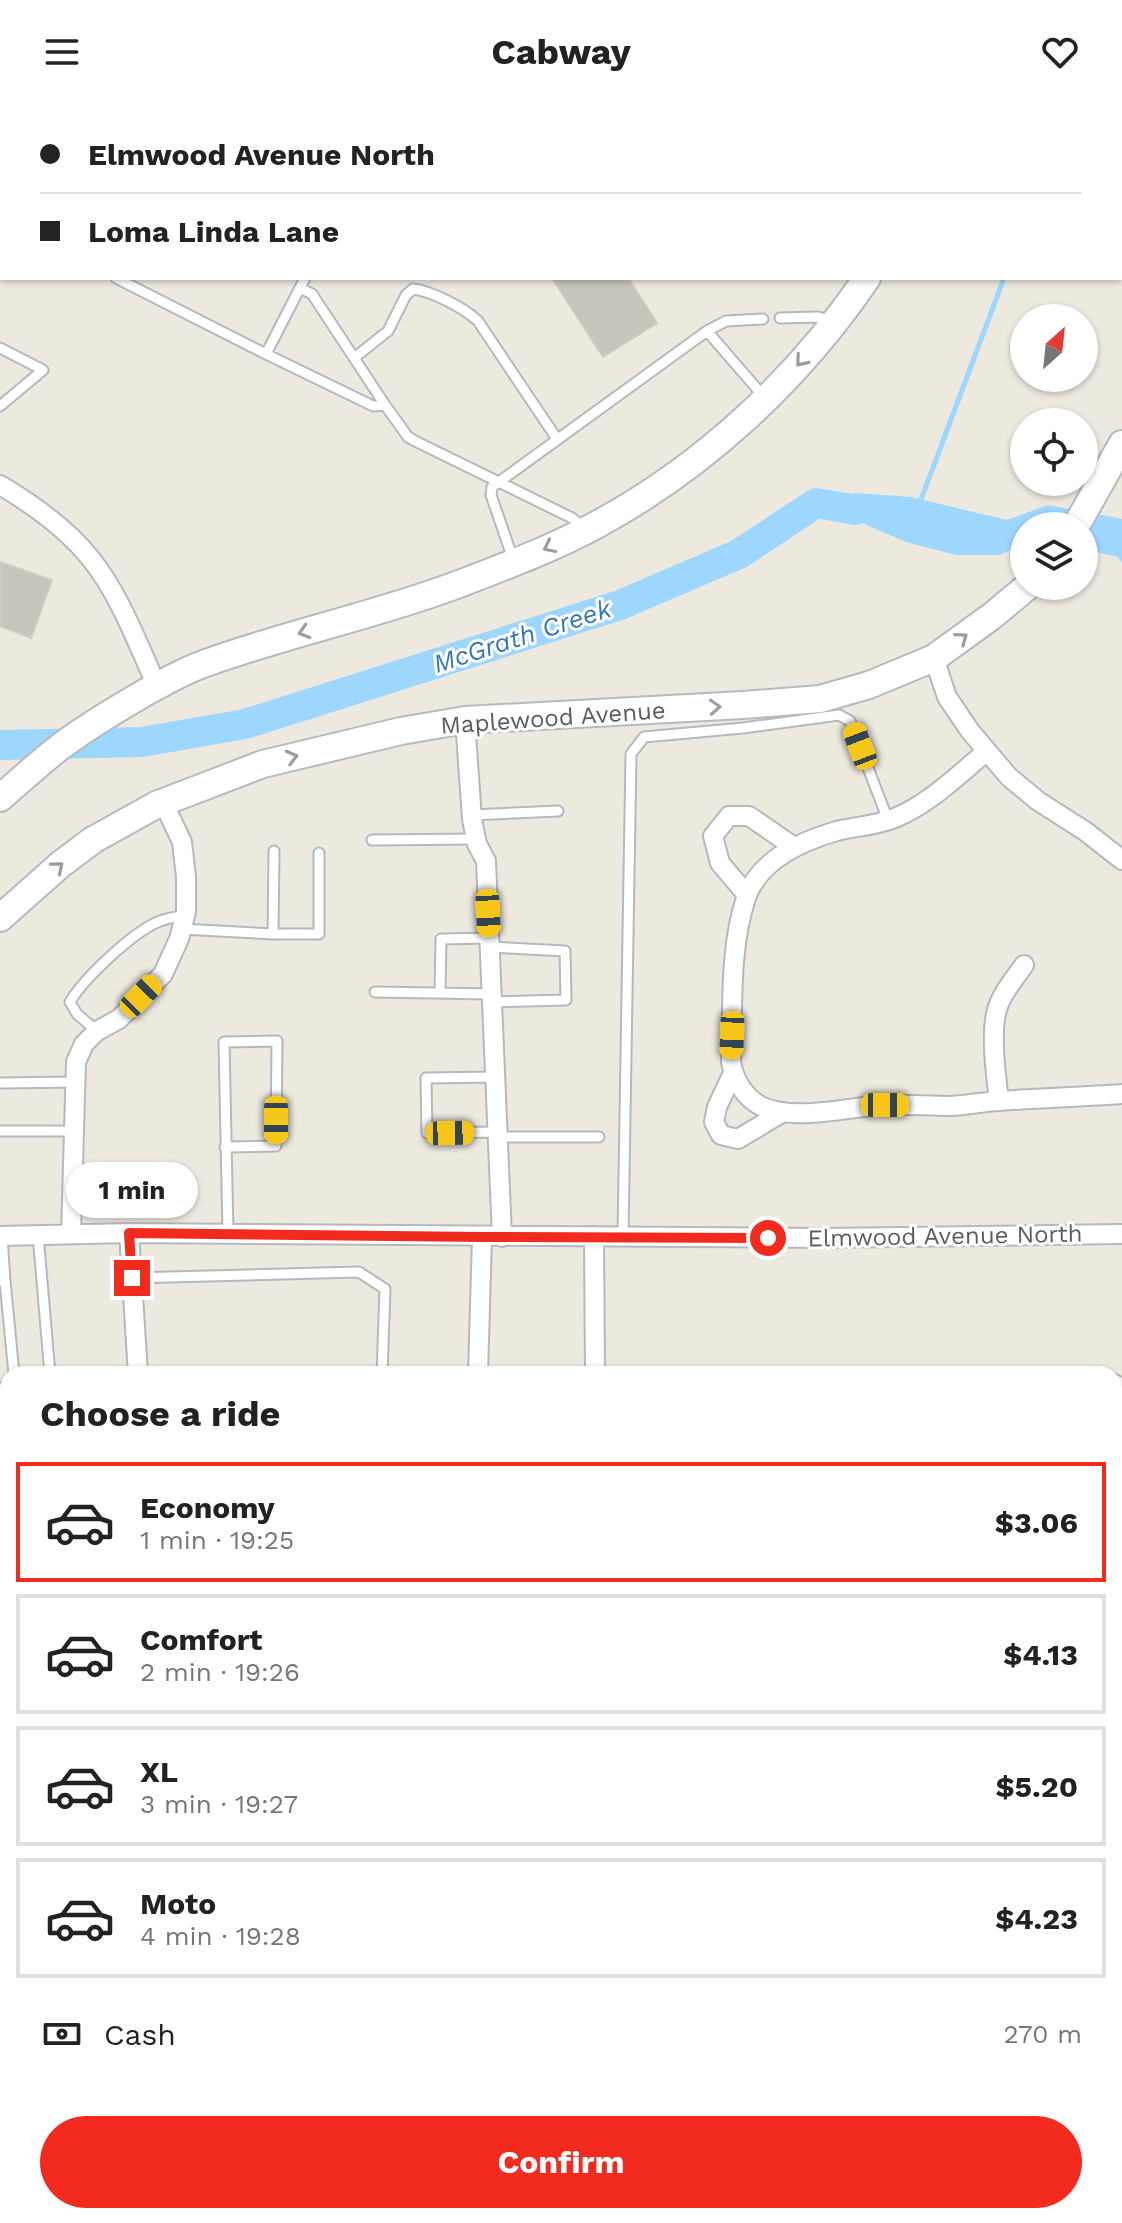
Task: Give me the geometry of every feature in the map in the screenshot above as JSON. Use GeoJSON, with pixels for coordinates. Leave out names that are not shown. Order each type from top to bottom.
{"type":"FeatureCollection","features":[{"type":"Feature","properties":{"kind":"street"},"geometry":{"type":"LineString","coordinates":[[0,798],[89,726],[203,663],[456,585],[585,530],[656,489],[726,435],[766,399],[834,323],[866,280]]}},
{"type":"Feature","properties":{"kind":"street"},"geometry":{"type":"LineString","coordinates":[[1084,512],[1122,447]]}},
{"type":"Feature","properties":{"kind":"street"},"geometry":{"type":"LineString","coordinates":[[0,485],[31,503],[91,558],[112,592],[157,686]]}},
{"type":"Feature","properties":{"kind":"street","name":"Maplewood Avenue"},"geometry":{"type":"LineString","coordinates":[[0,918],[93,840],[163,802],[263,764],[401,731],[465,720],[820,699],[869,685],[934,658],[1011,600]]}},
{"type":"Feature","properties":{"kind":"street"},"geometry":{"type":"LineString","coordinates":[[934,658],[947,697],[986,752],[1009,777],[1122,860]]}},
{"type":"Feature","properties":{"kind":"street"},"geometry":{"type":"LineString","coordinates":[[465,720],[472,815],[476,839],[486,861],[502,1237]]}},
{"type":"Feature","properties":{"kind":"street"},"geometry":{"type":"LineString","coordinates":[[986,752],[939,791],[898,817],[837,831],[794,847],[776,859],[753,883],[738,929],[733,1073],[748,1096],[761,1106],[783,1112],[885,1105],[953,1106],[1122,1094]]}},
{"type":"Feature","properties":{"kind":"street"},"geometry":{"type":"LineString","coordinates":[[71,1234],[76,1062],[84,1044],[97,1031],[119,1019],[163,974],[183,922],[186,877],[182,842],[163,802]]}},
{"type":"Feature","properties":{"kind":"street"},"geometry":{"type":"LineString","coordinates":[[747,895],[720,863],[713,836],[729,816],[749,816],[794,847]]}},
{"type":"Feature","properties":{"kind":"street"},"geometry":{"type":"LineString","coordinates":[[999,1101],[995,1070],[995,1018],[999,1002],[1024,965]]}},
{"type":"Feature","properties":{"kind":"street"},"geometry":{"type":"LineString","coordinates":[[733,1073],[717,1107],[714,1122],[721,1135],[738,1139],[783,1112]]}},
{"type":"Feature","properties":{"kind":"street"},"geometry":{"type":"LineString","coordinates":[[129,1233],[138,1366]]}},
{"type":"Feature","properties":{"kind":"street","name":"Elmwood Avenue North"},"geometry":{"type":"LineString","coordinates":[[1,1236],[129,1233],[825,1238],[1122,1234]]}},
{"type":"Feature","properties":{"kind":"street"},"geometry":{"type":"LineString","coordinates":[[594,1236],[595,1366]]}},
{"type":"Feature","properties":{"kind":"street"},"geometry":{"type":"LineString","coordinates":[[478,1366],[482,1237]]}},
{"type":"Feature","properties":{"kind":"lane"},"geometry":{"type":"LineString","coordinates":[[120,280],[373,406],[385,405]]}},
{"type":"Feature","properties":{"kind":"lane"},"geometry":{"type":"LineString","coordinates":[[266,354],[302,283],[408,437],[572,518],[585,530]]}},
{"type":"Feature","properties":{"kind":"lane"},"geometry":{"type":"LineString","coordinates":[[354,358],[388,331],[406,295],[413,289],[422,290],[469,313],[478,321],[557,439]]}},
{"type":"Feature","properties":{"kind":"lane"},"geometry":{"type":"LineString","coordinates":[[780,318],[818,317],[834,323]]}},
{"type":"Feature","properties":{"kind":"lane"},"geometry":{"type":"LineString","coordinates":[[514,562],[491,495],[492,487],[707,331],[726,321],[763,319]]}},
{"type":"Feature","properties":{"kind":"lane"},"geometry":{"type":"LineString","coordinates":[[707,331],[766,399]]}},
{"type":"Feature","properties":{"kind":"lane"},"geometry":{"type":"LineString","coordinates":[[0,348],[43,370],[0,406]]}},
{"type":"Feature","properties":{"kind":"lane"},"geometry":{"type":"LineString","coordinates":[[623,1236],[631,754],[644,737],[839,715],[850,721],[888,820]]}},
{"type":"Feature","properties":{"kind":"lane"},"geometry":{"type":"LineString","coordinates":[[472,815],[558,811]]}},
{"type":"Feature","properties":{"kind":"lane"},"geometry":{"type":"LineString","coordinates":[[372,840],[476,839]]}},
{"type":"Feature","properties":{"kind":"lane"},"geometry":{"type":"LineString","coordinates":[[273,934],[274,851]]}},
{"type":"Feature","properties":{"kind":"lane"},"geometry":{"type":"LineString","coordinates":[[97,1031],[77,1014],[70,1002],[79,987],[127,943],[158,922],[183,922],[273,934],[319,934],[319,853]]}},
{"type":"Feature","properties":{"kind":"lane"},"geometry":{"type":"LineString","coordinates":[[375,992],[566,1000],[565,951],[441,939],[440,993]]}},
{"type":"Feature","properties":{"kind":"lane"},"geometry":{"type":"LineString","coordinates":[[225,1147],[276,1146],[277,1041],[224,1042],[225,1147],[228,1234]]}},
{"type":"Feature","properties":{"kind":"lane"},"geometry":{"type":"LineString","coordinates":[[495,1077],[426,1078],[427,1133],[599,1137]]}},
{"type":"Feature","properties":{"kind":"lane"},"geometry":{"type":"LineString","coordinates":[[0,1083],[76,1082]]}},
{"type":"Feature","properties":{"kind":"lane"},"geometry":{"type":"LineString","coordinates":[[0,1131],[74,1131]]}},
{"type":"Feature","properties":{"kind":"lane"},"geometry":{"type":"LineString","coordinates":[[38,1235],[49,1366]]}},
{"type":"Feature","properties":{"kind":"lane"},"geometry":{"type":"LineString","coordinates":[[1,1236],[13,1366]]}},
{"type":"Feature","properties":{"kind":"lane"},"geometry":{"type":"LineString","coordinates":[[132,1278],[359,1272],[385,1289],[382,1366]]}},
{"type":"Feature","properties":{"kind":"water"},"geometry":{"type":"Polygon","coordinates":[[[856,493],[911,497],[1010,519],[1010,550],[1000,555],[956,555],[906,542],[816,503],[856,493]]]}},
{"type":"Feature","properties":{"kind":"water"},"geometry":{"type":"Polygon","coordinates":[[[1048,505],[1085,512],[1029,512],[1048,505]]]}},
{"type":"Feature","properties":{"kind":"water"},"geometry":{"type":"Polygon","coordinates":[[[1098,514],[1122,519],[1122,563],[1118,557],[1098,552],[1098,514]]]}},
{"type":"Feature","properties":{"kind":"building"},"geometry":{"type":"Polygon","coordinates":[[[553,280],[629,280],[657,323],[603,357],[553,280]]]}},
{"type":"Feature","properties":{"kind":"building"},"geometry":{"type":"Polygon","coordinates":[[[0,562],[52,580],[31,638],[0,626],[0,562]]]}},
{"type":"Feature","properties":{"kind":"waterway"},"geometry":{"type":"LineString","coordinates":[[919,505],[1003,280]]}},
{"type":"Feature","properties":{"kind":"waterway","name":"McGrath Creek"},"geometry":{"type":"LineString","coordinates":[[0,745],[142,742],[245,724],[620,605],[739,554],[816,503],[856,510]]}},
{"type":"Feature","properties":{"kind":"route"},"geometry":{"type":"LineString","coordinates":[[132,1278],[129,1233],[768,1238]]}}]}
